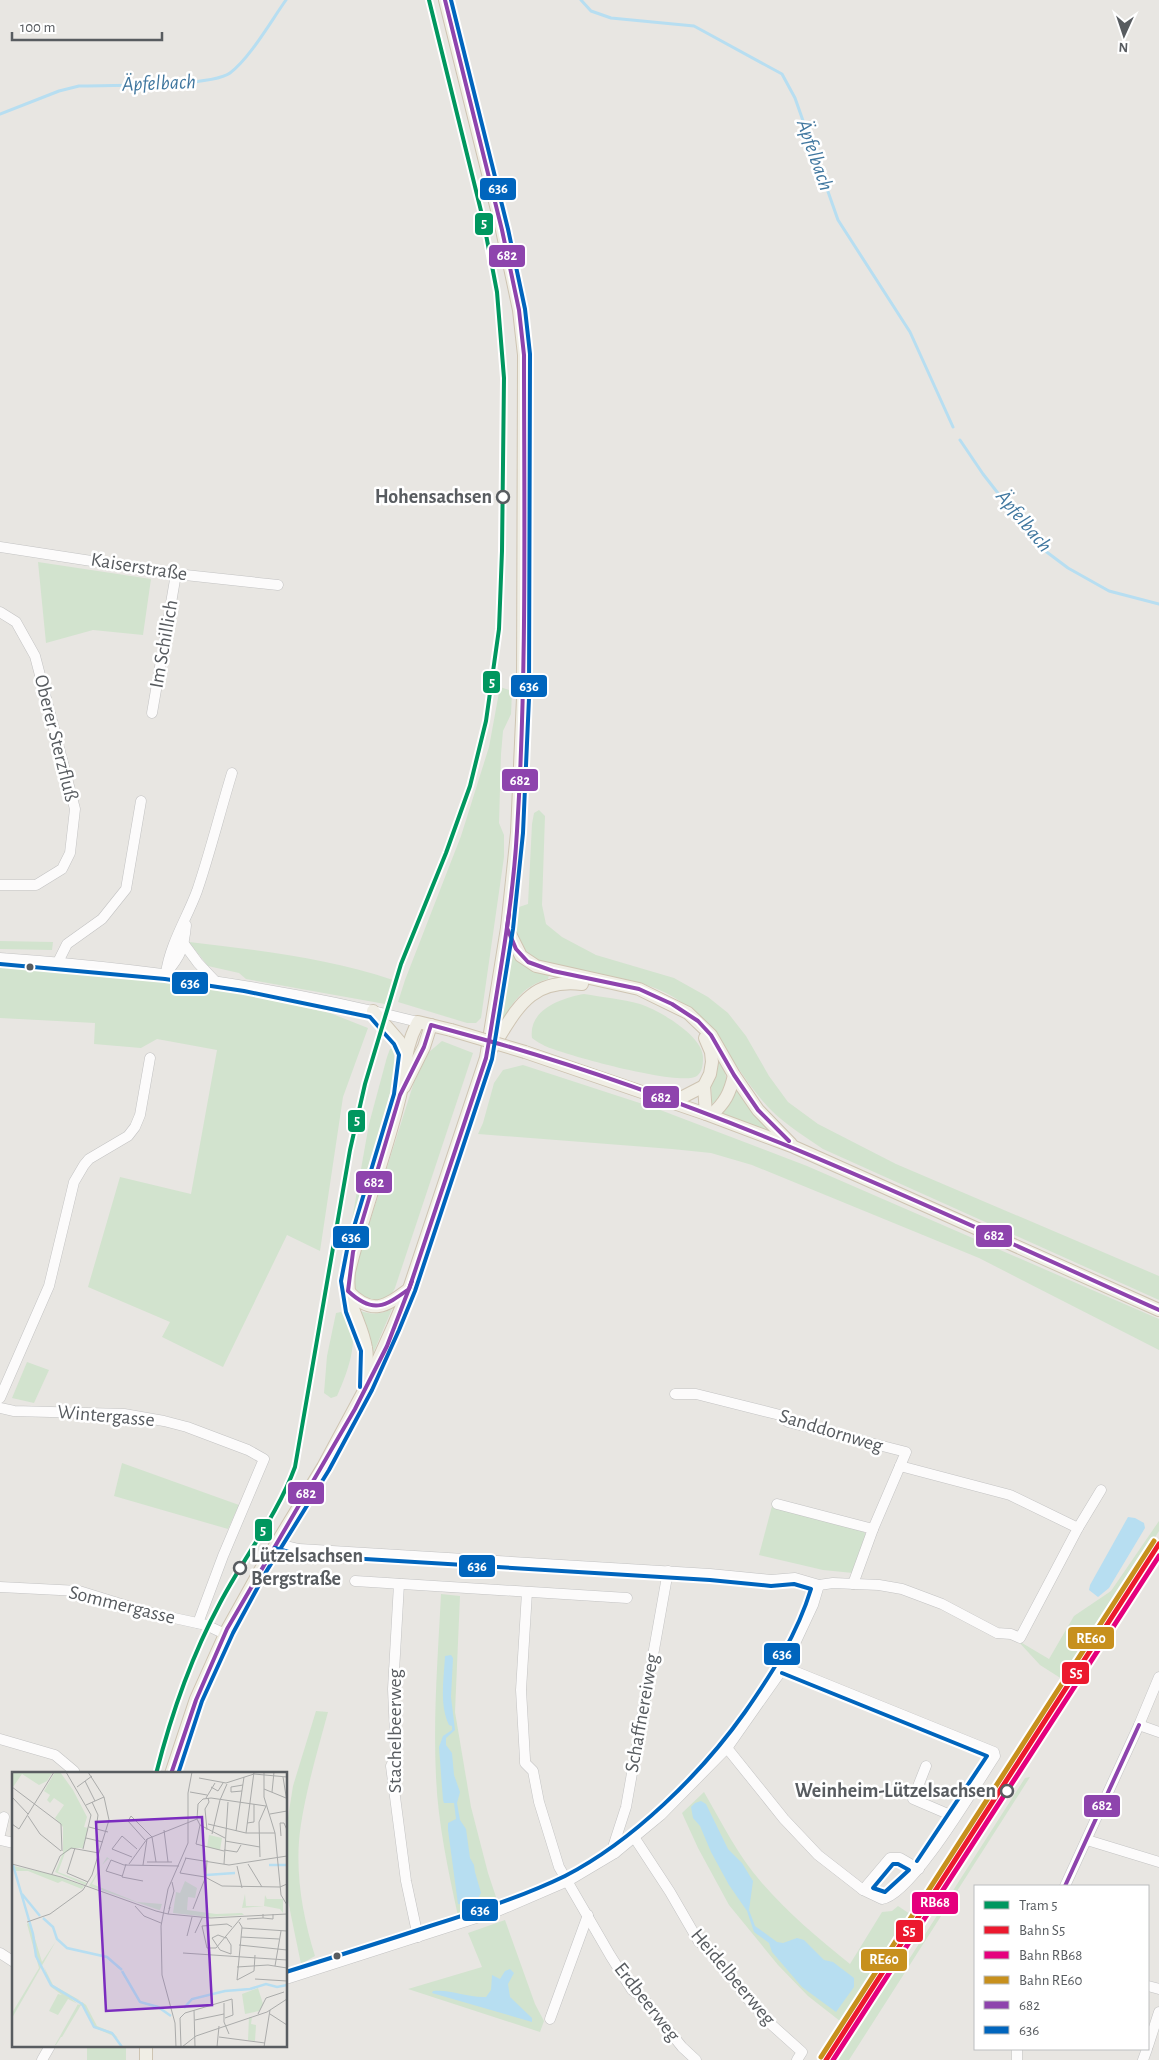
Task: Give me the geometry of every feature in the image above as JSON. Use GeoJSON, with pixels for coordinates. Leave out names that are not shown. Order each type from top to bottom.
{"type":"FeatureCollection","features":[{"type":"Feature","properties":{"kind":"main road"},"geometry":{"type":"LineString","coordinates":[[172,1772],[196,1699],[226,1632],[323,1467],[366,1387],[409,1289],[486,1058],[507,928],[517,833],[523,698],[524,355],[519,310],[502,230],[444,0]]}},
{"type":"Feature","properties":{"kind":"main road"},"geometry":{"type":"LineString","coordinates":[[507,928],[521,956],[536,966],[639,989],[688,1013],[711,1035],[734,1076],[758,1110],[794,1147]]}},
{"type":"Feature","properties":{"kind":"main road"},"geometry":{"type":"LineString","coordinates":[[486,1058],[514,1012],[531,994],[538,990],[560,983],[587,985],[636,995],[654,1002],[694,1025],[702,1034],[711,1052],[710,1074],[704,1086],[673,1102]]}},
{"type":"Feature","properties":{"kind":"main road"},"geometry":{"type":"LineString","coordinates":[[373,1011],[399,1041],[405,1054]]}},
{"type":"Feature","properties":{"kind":"main road"},"geometry":{"type":"LineString","coordinates":[[425,1024],[525,1052],[709,1114],[794,1147],[1159,1310]]}},
{"type":"Feature","properties":{"kind":"main road"},"geometry":{"type":"LineString","coordinates":[[366,1387],[367,1350],[352,1310],[348,1291],[348,1272],[400,1095],[405,1054],[410,1038],[425,1024]]}},
{"type":"Feature","properties":{"kind":"main road"},"geometry":{"type":"LineString","coordinates":[[400,1095],[424,1047],[425,1024]]}},
{"type":"Feature","properties":{"kind":"main road"},"geometry":{"type":"LineString","coordinates":[[709,1114],[723,1104],[730,1094],[734,1076]]}},
{"type":"Feature","properties":{"kind":"main road"},"geometry":{"type":"LineString","coordinates":[[704,1086],[709,1114]]}},
{"type":"Feature","properties":{"kind":"main road"},"geometry":{"type":"LineString","coordinates":[[348,1291],[365,1305],[379,1307],[391,1302],[409,1289]]}},
{"type":"Feature","properties":{"kind":"street","name":"Kaiserstraße"},"geometry":{"type":"LineString","coordinates":[[0,546],[176,574],[278,585]]}},
{"type":"Feature","properties":{"kind":"street","name":"Im Schillich"},"geometry":{"type":"LineString","coordinates":[[152,713],[176,574]]}},
{"type":"Feature","properties":{"kind":"street","name":"Oberer Sterzfluß"},"geometry":{"type":"LineString","coordinates":[[0,612],[16,622],[36,656],[74,810],[70,853],[62,869],[36,885],[0,884]]}},
{"type":"Feature","properties":{"kind":"street"},"geometry":{"type":"LineString","coordinates":[[166,973],[169,955],[201,879],[232,773]]}},
{"type":"Feature","properties":{"kind":"street"},"geometry":{"type":"LineString","coordinates":[[58,962],[67,944],[102,919],[126,889],[141,801]]}},
{"type":"Feature","properties":{"kind":"street"},"geometry":{"type":"LineString","coordinates":[[166,973],[179,959],[184,944],[187,916]]}},
{"type":"Feature","properties":{"kind":"street"},"geometry":{"type":"LineString","coordinates":[[184,944],[214,980]]}},
{"type":"Feature","properties":{"kind":"street"},"geometry":{"type":"LineString","coordinates":[[0,958],[166,973],[214,980],[373,1011],[425,1024]]}},
{"type":"Feature","properties":{"kind":"street"},"geometry":{"type":"LineString","coordinates":[[0,1398],[49,1286],[74,1182],[89,1159],[128,1136],[135,1127],[140,1115],[150,1058]]}},
{"type":"Feature","properties":{"kind":"street","name":"Sanddornweg"},"geometry":{"type":"LineString","coordinates":[[675,1394],[696,1394],[780,1415],[788,1422],[906,1452],[873,1528],[853,1584]]}},
{"type":"Feature","properties":{"kind":"street","name":"Wintergasse"},"geometry":{"type":"LineString","coordinates":[[0,1408],[14,1411],[124,1414],[164,1421],[187,1427],[248,1450],[264,1459],[223,1556],[198,1623]]}},
{"type":"Feature","properties":{"kind":"street"},"geometry":{"type":"LineString","coordinates":[[900,1466],[1010,1494],[1078,1528]]}},
{"type":"Feature","properties":{"kind":"street"},"geometry":{"type":"LineString","coordinates":[[278,1542],[299,1549],[668,1571],[771,1580],[795,1578],[819,1585],[853,1584],[902,1589],[942,1604],[997,1633],[1011,1634],[1020,1638],[1078,1528],[1101,1490]]}},
{"type":"Feature","properties":{"kind":"street"},"geometry":{"type":"LineString","coordinates":[[777,1504],[873,1528]]}},
{"type":"Feature","properties":{"kind":"street","name":"Schaffnereiweg"},"geometry":{"type":"LineString","coordinates":[[615,1853],[614,1844],[626,1807],[668,1571]]}},
{"type":"Feature","properties":{"kind":"street"},"geometry":{"type":"LineString","coordinates":[[355,1581],[627,1598]]}},
{"type":"Feature","properties":{"kind":"street","name":"Stachelbeerweg"},"geometry":{"type":"LineString","coordinates":[[399,1584],[393,1689],[396,1756],[391,1766],[404,1872],[418,1937]]}},
{"type":"Feature","properties":{"kind":"street"},"geometry":{"type":"LineString","coordinates":[[288,1978],[498,1911],[568,1881],[615,1853],[673,1804],[727,1748],[784,1667],[813,1605],[819,1585]]}},
{"type":"Feature","properties":{"kind":"street","name":"Sommergasse"},"geometry":{"type":"LineString","coordinates":[[0,1587],[79,1591],[147,1612],[198,1623],[226,1632]]}},
{"type":"Feature","properties":{"kind":"street","name":"Erdbeerweg"},"geometry":{"type":"LineString","coordinates":[[527,1592],[521,1690],[525,1759],[533,1771],[548,1834],[559,1867],[632,1990],[642,1997],[682,2047],[696,2060]]}},
{"type":"Feature","properties":{"kind":"street"},"geometry":{"type":"LineString","coordinates":[[727,1748],[794,1830],[818,1855],[863,1890],[875,1897],[887,1898],[919,1869],[995,1756],[994,1752],[784,1667]]}},
{"type":"Feature","properties":{"kind":"street"},"geometry":{"type":"LineString","coordinates":[[1064,1885],[1087,1840],[1159,1677]]}},
{"type":"Feature","properties":{"kind":"street"},"geometry":{"type":"LineString","coordinates":[[1139,1725],[1159,1732]]}},
{"type":"Feature","properties":{"kind":"street"},"geometry":{"type":"LineString","coordinates":[[0,1739],[55,1755],[73,1772]]}},
{"type":"Feature","properties":{"kind":"street"},"geometry":{"type":"LineString","coordinates":[[926,1766],[913,1799],[955,1817]]}},
{"type":"Feature","properties":{"kind":"street"},"geometry":{"type":"LineString","coordinates":[[0,1834],[4,1817]]}},
{"type":"Feature","properties":{"kind":"street","name":"Heidelbeerweg"},"geometry":{"type":"LineString","coordinates":[[634,1837],[700,1942],[712,1951],[747,1998],[773,2026],[802,2052],[797,2060]]}},
{"type":"Feature","properties":{"kind":"street"},"geometry":{"type":"LineString","coordinates":[[1087,1840],[1159,1862]]}},
{"type":"Feature","properties":{"kind":"street"},"geometry":{"type":"LineString","coordinates":[[863,1890],[890,1858],[900,1858],[919,1869]]}},
{"type":"Feature","properties":{"kind":"street"},"geometry":{"type":"LineString","coordinates":[[550,2019],[588,1915]]}},
{"type":"Feature","properties":{"kind":"street"},"geometry":{"type":"LineString","coordinates":[[0,1953],[12,1961]]}},
{"type":"Feature","properties":{"kind":"street"},"geometry":{"type":"LineString","coordinates":[[1149,2042],[1159,2012]]}},
{"type":"Feature","properties":{"kind":"street"},"geometry":{"type":"LineString","coordinates":[[42,2060],[49,2048]]}},
{"type":"Feature","properties":{"kind":"green space"},"geometry":{"type":"Polygon","coordinates":[[[38,562],[151,579],[143,635],[93,630],[46,643],[38,562]]]}},
{"type":"Feature","properties":{"kind":"green space"},"geometry":{"type":"Polygon","coordinates":[[[500,687],[512,691],[511,714],[503,731],[501,754],[499,823],[504,835],[504,857],[481,1018],[476,1023],[467,1023],[398,1002],[461,836],[489,747],[500,687]]]}},
{"type":"Feature","properties":{"kind":"green space"},"geometry":{"type":"Polygon","coordinates":[[[539,810],[545,816],[542,905],[546,924],[562,937],[596,955],[674,978],[708,997],[728,1013],[746,1036],[769,1076],[788,1102],[818,1124],[896,1164],[1159,1276],[1159,1300],[823,1149],[790,1126],[768,1107],[702,1020],[675,998],[648,985],[633,981],[543,963],[526,953],[514,928],[516,908],[528,904],[532,824],[534,813],[539,810]]]}},
{"type":"Feature","properties":{"kind":"green space"},"geometry":{"type":"Polygon","coordinates":[[[0,941],[53,942],[52,950],[0,949],[0,941]]]}},
{"type":"Feature","properties":{"kind":"green space"},"geometry":{"type":"Polygon","coordinates":[[[189,942],[317,960],[393,980],[385,1004],[246,979],[239,973],[208,966],[189,942]]]}},
{"type":"Feature","properties":{"kind":"green space"},"geometry":{"type":"Polygon","coordinates":[[[511,949],[518,959],[527,966],[536,972],[549,975],[548,979],[530,987],[517,998],[497,1030],[511,949]]]}},
{"type":"Feature","properties":{"kind":"green space"},"geometry":{"type":"Polygon","coordinates":[[[0,965],[75,971],[205,986],[330,1013],[368,1028],[343,1097],[320,1251],[287,1235],[223,1367],[162,1337],[170,1322],[88,1287],[120,1177],[191,1194],[217,1050],[157,1039],[141,1048],[94,1044],[95,1023],[0,1018],[0,965]]]}},
{"type":"Feature","properties":{"kind":"green space"},"geometry":{"type":"Polygon","coordinates":[[[584,994],[640,1004],[669,1018],[697,1042],[702,1051],[703,1061],[700,1072],[697,1076],[687,1078],[647,1074],[575,1056],[545,1046],[532,1038],[532,1028],[535,1020],[548,1007],[556,1002],[584,994]]]}},
{"type":"Feature","properties":{"kind":"green space"},"geometry":{"type":"Polygon","coordinates":[[[442,1041],[473,1053],[395,1288],[390,1297],[374,1303],[356,1294],[354,1272],[414,1082],[428,1053],[442,1041]]]}},
{"type":"Feature","properties":{"kind":"green space"},"geometry":{"type":"Polygon","coordinates":[[[393,1048],[396,1071],[345,1259],[369,1124],[387,1057],[390,1049],[393,1048]]]}},
{"type":"Feature","properties":{"kind":"green space"},"geometry":{"type":"Polygon","coordinates":[[[716,1053],[725,1074],[726,1085],[712,1104],[711,1082],[716,1053]]]}},
{"type":"Feature","properties":{"kind":"green space"},"geometry":{"type":"Polygon","coordinates":[[[523,1065],[655,1108],[807,1166],[1159,1319],[1159,1350],[979,1258],[752,1165],[711,1153],[478,1134],[494,1083],[503,1070],[523,1065]]]}},
{"type":"Feature","properties":{"kind":"green space"},"geometry":{"type":"Polygon","coordinates":[[[736,1086],[775,1134],[720,1114],[730,1102],[736,1086]]]}},
{"type":"Feature","properties":{"kind":"green space"},"geometry":{"type":"Polygon","coordinates":[[[354,1309],[373,1314],[392,1309],[372,1356],[354,1309]]]}},
{"type":"Feature","properties":{"kind":"green space"},"geometry":{"type":"Polygon","coordinates":[[[341,1312],[349,1323],[352,1333],[352,1351],[347,1371],[337,1396],[331,1398],[324,1393],[327,1356],[336,1313],[341,1312]]]}},
{"type":"Feature","properties":{"kind":"green space"},"geometry":{"type":"Polygon","coordinates":[[[27,1362],[49,1370],[34,1403],[12,1398],[27,1362]]]}},
{"type":"Feature","properties":{"kind":"green space"},"geometry":{"type":"Polygon","coordinates":[[[122,1463],[239,1505],[228,1529],[114,1496],[122,1463]]]}},
{"type":"Feature","properties":{"kind":"green space"},"geometry":{"type":"Polygon","coordinates":[[[772,1506],[863,1530],[867,1537],[853,1573],[823,1570],[759,1555],[772,1506]]]}},
{"type":"Feature","properties":{"kind":"green space"},"geometry":{"type":"Polygon","coordinates":[[[1159,1521],[1159,1531],[1119,1595],[1110,1602],[1106,1613],[1062,1679],[1040,1665],[1017,1640],[1049,1659],[1074,1616],[1111,1591],[1159,1521]]]}},
{"type":"Feature","properties":{"kind":"green space"},"geometry":{"type":"Polygon","coordinates":[[[441,1594],[460,1596],[455,1712],[471,1807],[488,1873],[498,1903],[458,1916],[441,1829],[436,1777],[435,1708],[441,1594]]]}},
{"type":"Feature","properties":{"kind":"green space"},"geometry":{"type":"Polygon","coordinates":[[[316,1711],[328,1712],[306,1796],[299,1841],[300,1891],[306,1924],[315,1956],[301,1964],[288,1901],[288,1817],[293,1786],[316,1711]]]}},
{"type":"Feature","properties":{"kind":"green space"},"geometry":{"type":"Polygon","coordinates":[[[1030,1777],[849,2060],[836,2060],[900,1961],[906,1964],[1025,1778],[1030,1777]]]}},
{"type":"Feature","properties":{"kind":"green space"},"geometry":{"type":"Polygon","coordinates":[[[704,1792],[753,1873],[782,1905],[850,1964],[882,1912],[892,1911],[898,1906],[910,1914],[840,2021],[808,1996],[778,1965],[729,1905],[698,1848],[682,1813],[704,1792]]]}},
{"type":"Feature","properties":{"kind":"green space"},"geometry":{"type":"Polygon","coordinates":[[[505,1920],[535,2004],[544,2021],[540,2032],[408,1989],[482,1967],[468,1933],[505,1920]]]}},
{"type":"Feature","properties":{"kind":"green space"},"geometry":{"type":"Polygon","coordinates":[[[87,2048],[126,2048],[126,2060],[87,2060],[87,2048]]]}},
{"type":"Feature","properties":{"kind":"water"},"geometry":{"type":"Polygon","coordinates":[[[1128,1517],[1135,1518],[1144,1523],[1145,1528],[1109,1588],[1098,1597],[1089,1590],[1090,1585],[1128,1517]]]}},
{"type":"Feature","properties":{"kind":"water"},"geometry":{"type":"Polygon","coordinates":[[[451,1655],[453,1658],[451,1697],[455,1730],[446,1738],[446,1745],[452,1753],[454,1775],[460,1792],[457,1803],[460,1820],[466,1829],[470,1858],[474,1865],[481,1893],[475,1903],[471,1905],[458,1904],[448,1830],[448,1823],[456,1819],[454,1803],[444,1803],[443,1800],[439,1747],[443,1736],[452,1730],[452,1726],[449,1725],[446,1717],[443,1700],[445,1656],[451,1655]]]}},
{"type":"Feature","properties":{"kind":"water"},"geometry":{"type":"Polygon","coordinates":[[[701,1801],[706,1804],[728,1849],[742,1863],[753,1881],[749,1910],[755,1926],[777,1942],[783,1943],[797,1938],[804,1940],[824,1960],[833,1962],[854,1978],[854,1987],[836,2012],[802,1987],[772,1952],[769,1943],[754,1932],[747,1911],[729,1885],[711,1852],[700,1826],[693,1818],[691,1807],[701,1801]]]}},
{"type":"Feature","properties":{"kind":"water"},"geometry":{"type":"Polygon","coordinates":[[[510,1969],[514,1973],[508,1984],[510,1997],[532,2018],[532,2022],[432,1993],[433,1991],[440,1991],[486,1997],[491,1990],[492,1975],[500,1979],[505,1971],[510,1969]]]}},
{"type":"Feature","properties":{"kind":"waterway","name":"Äpfelbach"},"geometry":{"type":"LineString","coordinates":[[0,114],[59,91],[79,86],[182,83],[219,78],[230,73],[245,58],[286,0]]}},
{"type":"Feature","properties":{"kind":"waterway","name":"Äpfelbach"},"geometry":{"type":"LineString","coordinates":[[581,0],[591,11],[611,18],[694,26],[782,74],[795,98],[838,220],[910,332],[953,427]]}},
{"type":"Feature","properties":{"kind":"waterway","name":"Äpfelbach"},"geometry":{"type":"LineString","coordinates":[[960,440],[983,474],[1040,547],[1068,568],[1109,591],[1159,604]]}},
{"type":"Feature","properties":{"kind":"tram line","name":"5"},"geometry":{"type":"LineString","coordinates":[[157,1772],[175,1708],[200,1644],[229,1586],[270,1519],[295,1467],[350,1150],[365,1084],[401,964],[446,853],[470,786],[486,721],[499,629],[504,378],[497,292],[483,219],[429,0]]}},
{"type":"Feature","properties":{"kind":"rail line","name":"RE60"},"geometry":{"type":"LineString","coordinates":[[821,2057],[1154,1541]]}},
{"type":"Feature","properties":{"kind":"rail line","name":"S5"},"geometry":{"type":"LineString","coordinates":[[826,2060],[1159,1544]]}},
{"type":"Feature","properties":{"kind":"rail line","name":"RB68"},"geometry":{"type":"LineString","coordinates":[[833,2060],[1159,1556]]}},
{"type":"Feature","properties":{"kind":"transit line","name":"682"},"geometry":{"type":"LineString","coordinates":[[445,0],[502,230],[519,310],[524,355],[524,593],[517,831],[506,937],[489,1041]]}},
{"type":"Feature","properties":{"kind":"transit line","name":"636"},"geometry":{"type":"LineString","coordinates":[[179,1772],[202,1701],[233,1633],[266,1572],[329,1470],[372,1390],[415,1291],[492,1059],[513,929],[523,833],[529,698],[530,354],[525,309],[508,229],[451,0]]}},
{"type":"Feature","properties":{"kind":"transit line","name":"682"},"geometry":{"type":"LineString","coordinates":[[509,914],[507,928],[516,949],[528,962],[553,971],[639,989],[672,1004],[698,1021],[711,1035],[734,1075],[758,1110],[789,1141]]}},
{"type":"Feature","properties":{"kind":"transit line","name":"636"},"geometry":{"type":"LineString","coordinates":[[0,964],[165,979],[244,991],[370,1017],[394,1044],[399,1055],[394,1094],[347,1250],[341,1281],[346,1312],[361,1351],[360,1387]]}},
{"type":"Feature","properties":{"kind":"transit line","name":"682"},"geometry":{"type":"LineString","coordinates":[[431,1025],[489,1041],[486,1058],[409,1289],[385,1304],[372,1305],[365,1303],[348,1291],[353,1252],[400,1095],[424,1047],[431,1025]]}},
{"type":"Feature","properties":{"kind":"transit line","name":"682"},"geometry":{"type":"LineString","coordinates":[[489,1041],[575,1067],[745,1129],[912,1199],[1159,1310]]}},
{"type":"Feature","properties":{"kind":"transit line","name":"682"},"geometry":{"type":"LineString","coordinates":[[172,1772],[196,1700],[227,1629],[355,1409],[387,1346],[412,1281]]}},
{"type":"Feature","properties":{"kind":"transit line","name":"636"},"geometry":{"type":"LineString","coordinates":[[275,1548],[299,1555],[710,1580],[771,1586],[794,1584],[811,1589],[799,1622],[783,1653],[745,1712],[687,1782],[616,1844],[565,1876],[516,1897],[288,1971]]}},
{"type":"Feature","properties":{"kind":"transit line","name":"636"},"geometry":{"type":"LineString","coordinates":[[782,1673],[987,1756],[917,1861]]}},
{"type":"Feature","properties":{"kind":"transit line","name":"682"},"geometry":{"type":"LineString","coordinates":[[1065,1885],[1139,1725]]}},
{"type":"Feature","properties":{"kind":"transit line","name":"636"},"geometry":{"type":"LineString","coordinates":[[893,1864],[898,1864],[909,1870],[885,1892],[873,1888],[893,1864]]}},
{"type":"Feature","properties":{"kind":"place","name":"Hohensachsen"},"geometry":{"type":"Point","coordinates":[503,497]}},
{"type":"Feature","properties":{"kind":"place","name":"Lützelsachsen Bergstraße"},"geometry":{"type":"Point","coordinates":[240,1568]}},
{"type":"Feature","properties":{"kind":"place","name":"Weinheim-Lützelsachsen"},"geometry":{"type":"Point","coordinates":[1007,1791]}}]}
